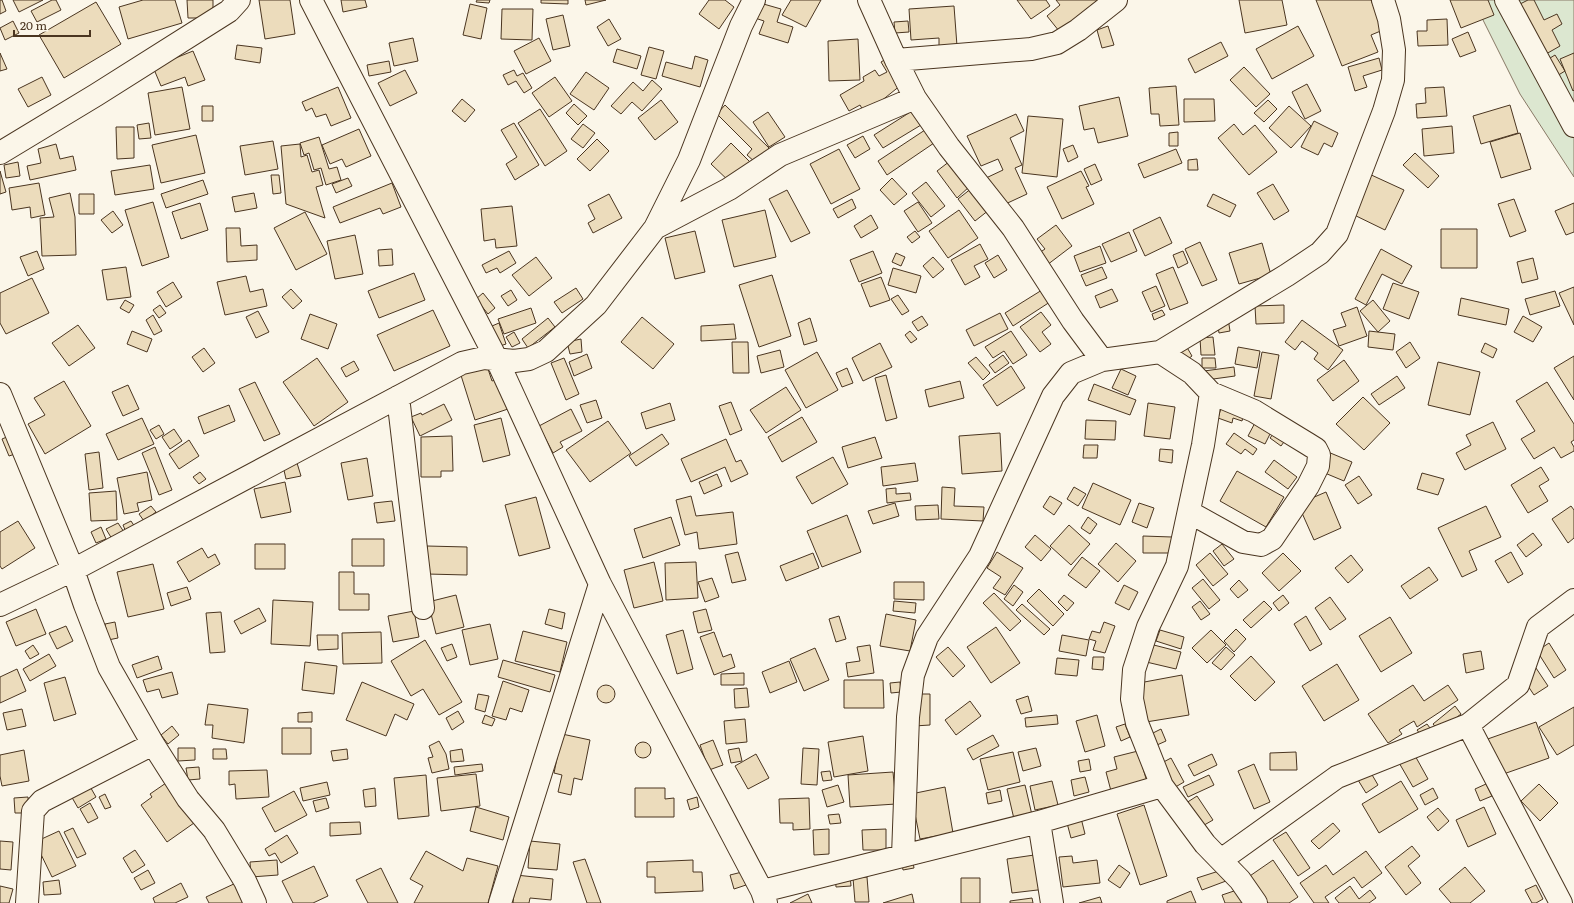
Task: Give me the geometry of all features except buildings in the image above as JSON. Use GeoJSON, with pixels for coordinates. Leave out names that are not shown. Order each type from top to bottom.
{"type":"FeatureCollection","features":[{"type":"Feature","properties":{"kind":"street"},"geometry":{"type":"LineString","coordinates":[[0,153],[96,95],[229,11],[238,0]]}},
{"type":"Feature","properties":{"kind":"street"},"geometry":{"type":"LineString","coordinates":[[311,0],[497,360],[600,584],[764,897],[903,856],[1039,822],[1162,786]]}},
{"type":"Feature","properties":{"kind":"street"},"geometry":{"type":"LineString","coordinates":[[0,605],[73,570],[462,363],[484,358],[514,361],[529,359],[546,351],[596,304],[655,228],[689,160],[741,26],[754,0]]}},
{"type":"Feature","properties":{"kind":"street"},"geometry":{"type":"LineString","coordinates":[[869,0],[915,98],[949,147],[1013,228],[1069,315],[1102,360]]}},
{"type":"Feature","properties":{"kind":"street"},"geometry":{"type":"LineString","coordinates":[[896,60],[1031,49],[1057,43],[1078,30],[1116,0]]}},
{"type":"Feature","properties":{"kind":"street"},"geometry":{"type":"LineString","coordinates":[[903,856],[908,717],[913,675],[927,637],[980,556],[1053,396],[1071,374],[1102,360],[1160,352],[1320,253],[1337,234],[1384,111],[1393,80],[1394,50],[1389,20],[1383,0]]}},
{"type":"Feature","properties":{"kind":"street"},"geometry":{"type":"LineString","coordinates":[[1506,0],[1574,126]]}},
{"type":"Feature","properties":{"kind":"street"},"geometry":{"type":"LineString","coordinates":[[655,228],[729,189],[780,155],[915,98]]}},
{"type":"Feature","properties":{"kind":"street"},"geometry":{"type":"LineString","coordinates":[[1160,352],[1192,373],[1211,393],[1254,411],[1312,446],[1316,449],[1319,456],[1318,466],[1308,486],[1272,539],[1261,545],[1243,542],[1189,512]]}},
{"type":"Feature","properties":{"kind":"street"},"geometry":{"type":"LineString","coordinates":[[1211,393],[1189,512],[1177,566],[1148,627],[1134,670],[1132,699],[1137,723],[1162,786],[1205,844],[1240,880],[1256,903]]}},
{"type":"Feature","properties":{"kind":"street"},"geometry":{"type":"LineString","coordinates":[[0,394],[73,570],[109,666],[153,744],[188,799],[214,830],[245,881],[255,903]]}},
{"type":"Feature","properties":{"kind":"street"},"geometry":{"type":"LineString","coordinates":[[398,397],[423,608]]}},
{"type":"Feature","properties":{"kind":"street"},"geometry":{"type":"LineString","coordinates":[[500,903],[600,584]]}},
{"type":"Feature","properties":{"kind":"street"},"geometry":{"type":"LineString","coordinates":[[1221,860],[1337,777],[1468,725],[1518,685],[1538,627],[1574,600]]}},
{"type":"Feature","properties":{"kind":"street"},"geometry":{"type":"LineString","coordinates":[[1468,725],[1561,903]]}},
{"type":"Feature","properties":{"kind":"street"},"geometry":{"type":"LineString","coordinates":[[27,903],[33,811],[42,802],[153,744]]}},
{"type":"Feature","properties":{"kind":"street"},"geometry":{"type":"LineString","coordinates":[[1039,822],[1052,903]]}},
{"type":"Feature","properties":{"kind":"green space"},"geometry":{"type":"Polygon","coordinates":[[[1473,0],[1574,0],[1574,177],[1520,94],[1473,0]]]}}]}
